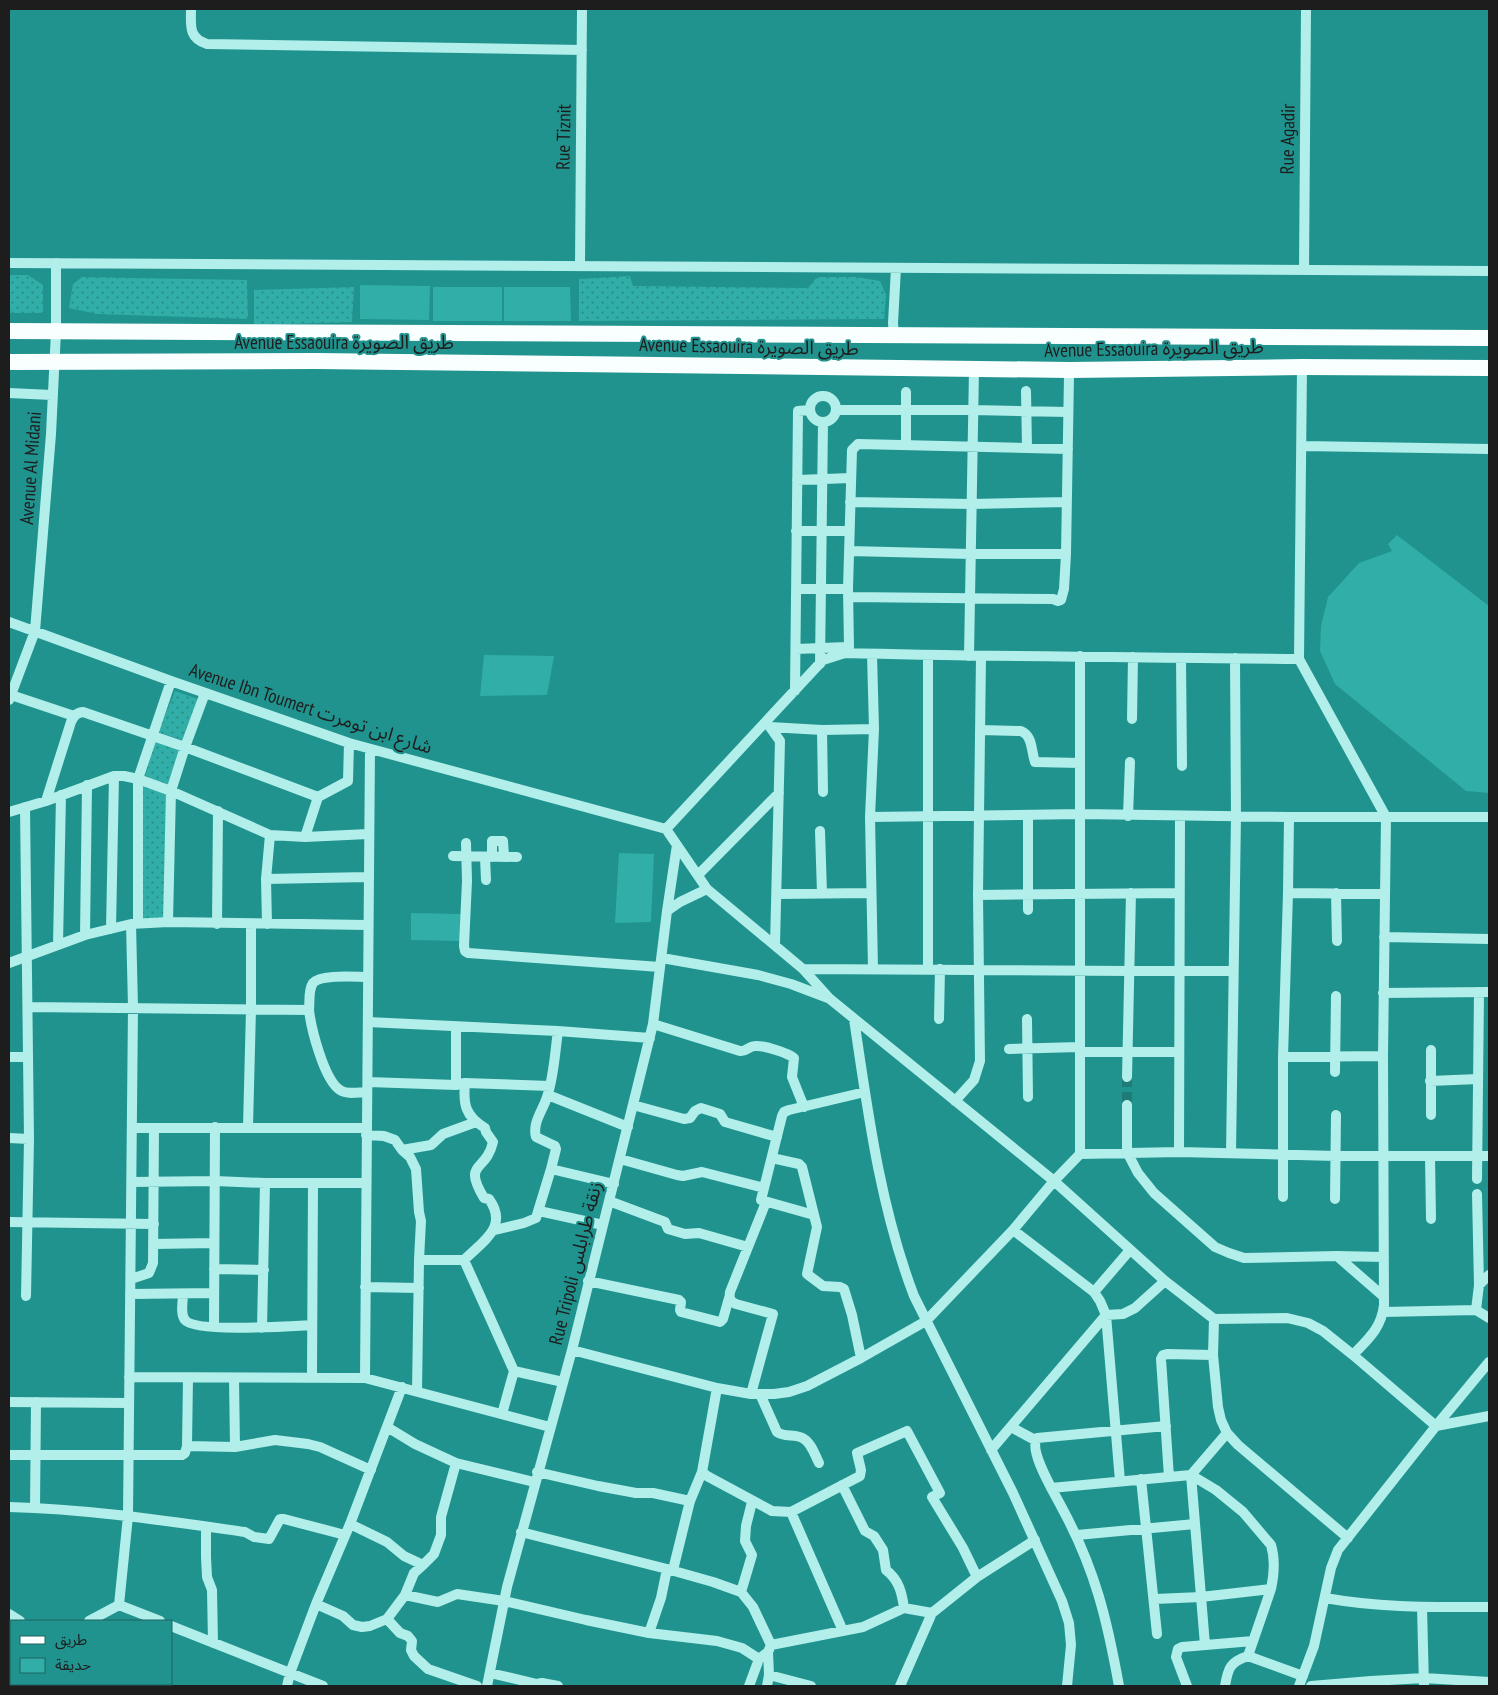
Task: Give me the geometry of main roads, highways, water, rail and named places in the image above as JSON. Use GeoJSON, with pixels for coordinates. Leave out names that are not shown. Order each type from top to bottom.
{"type":"FeatureCollection","features":[{"type":"Feature","properties":{"kind":"main road","name":"Avenue Essaouira طريق الصويرة"},"geometry":{"type":"LineString","coordinates":[[9,331],[1489,338]]}},
{"type":"Feature","properties":{"kind":"main road","name":"Avenue Essaouira طريق الصويرة"},"geometry":{"type":"LineString","coordinates":[[9,362],[334,362],[1070,370],[1302,366],[1489,368]]}},
{"type":"Feature","properties":{"kind":"tunnel"},"geometry":{"type":"LineString","coordinates":[[1127,1077],[1127,1105]]}}]}
